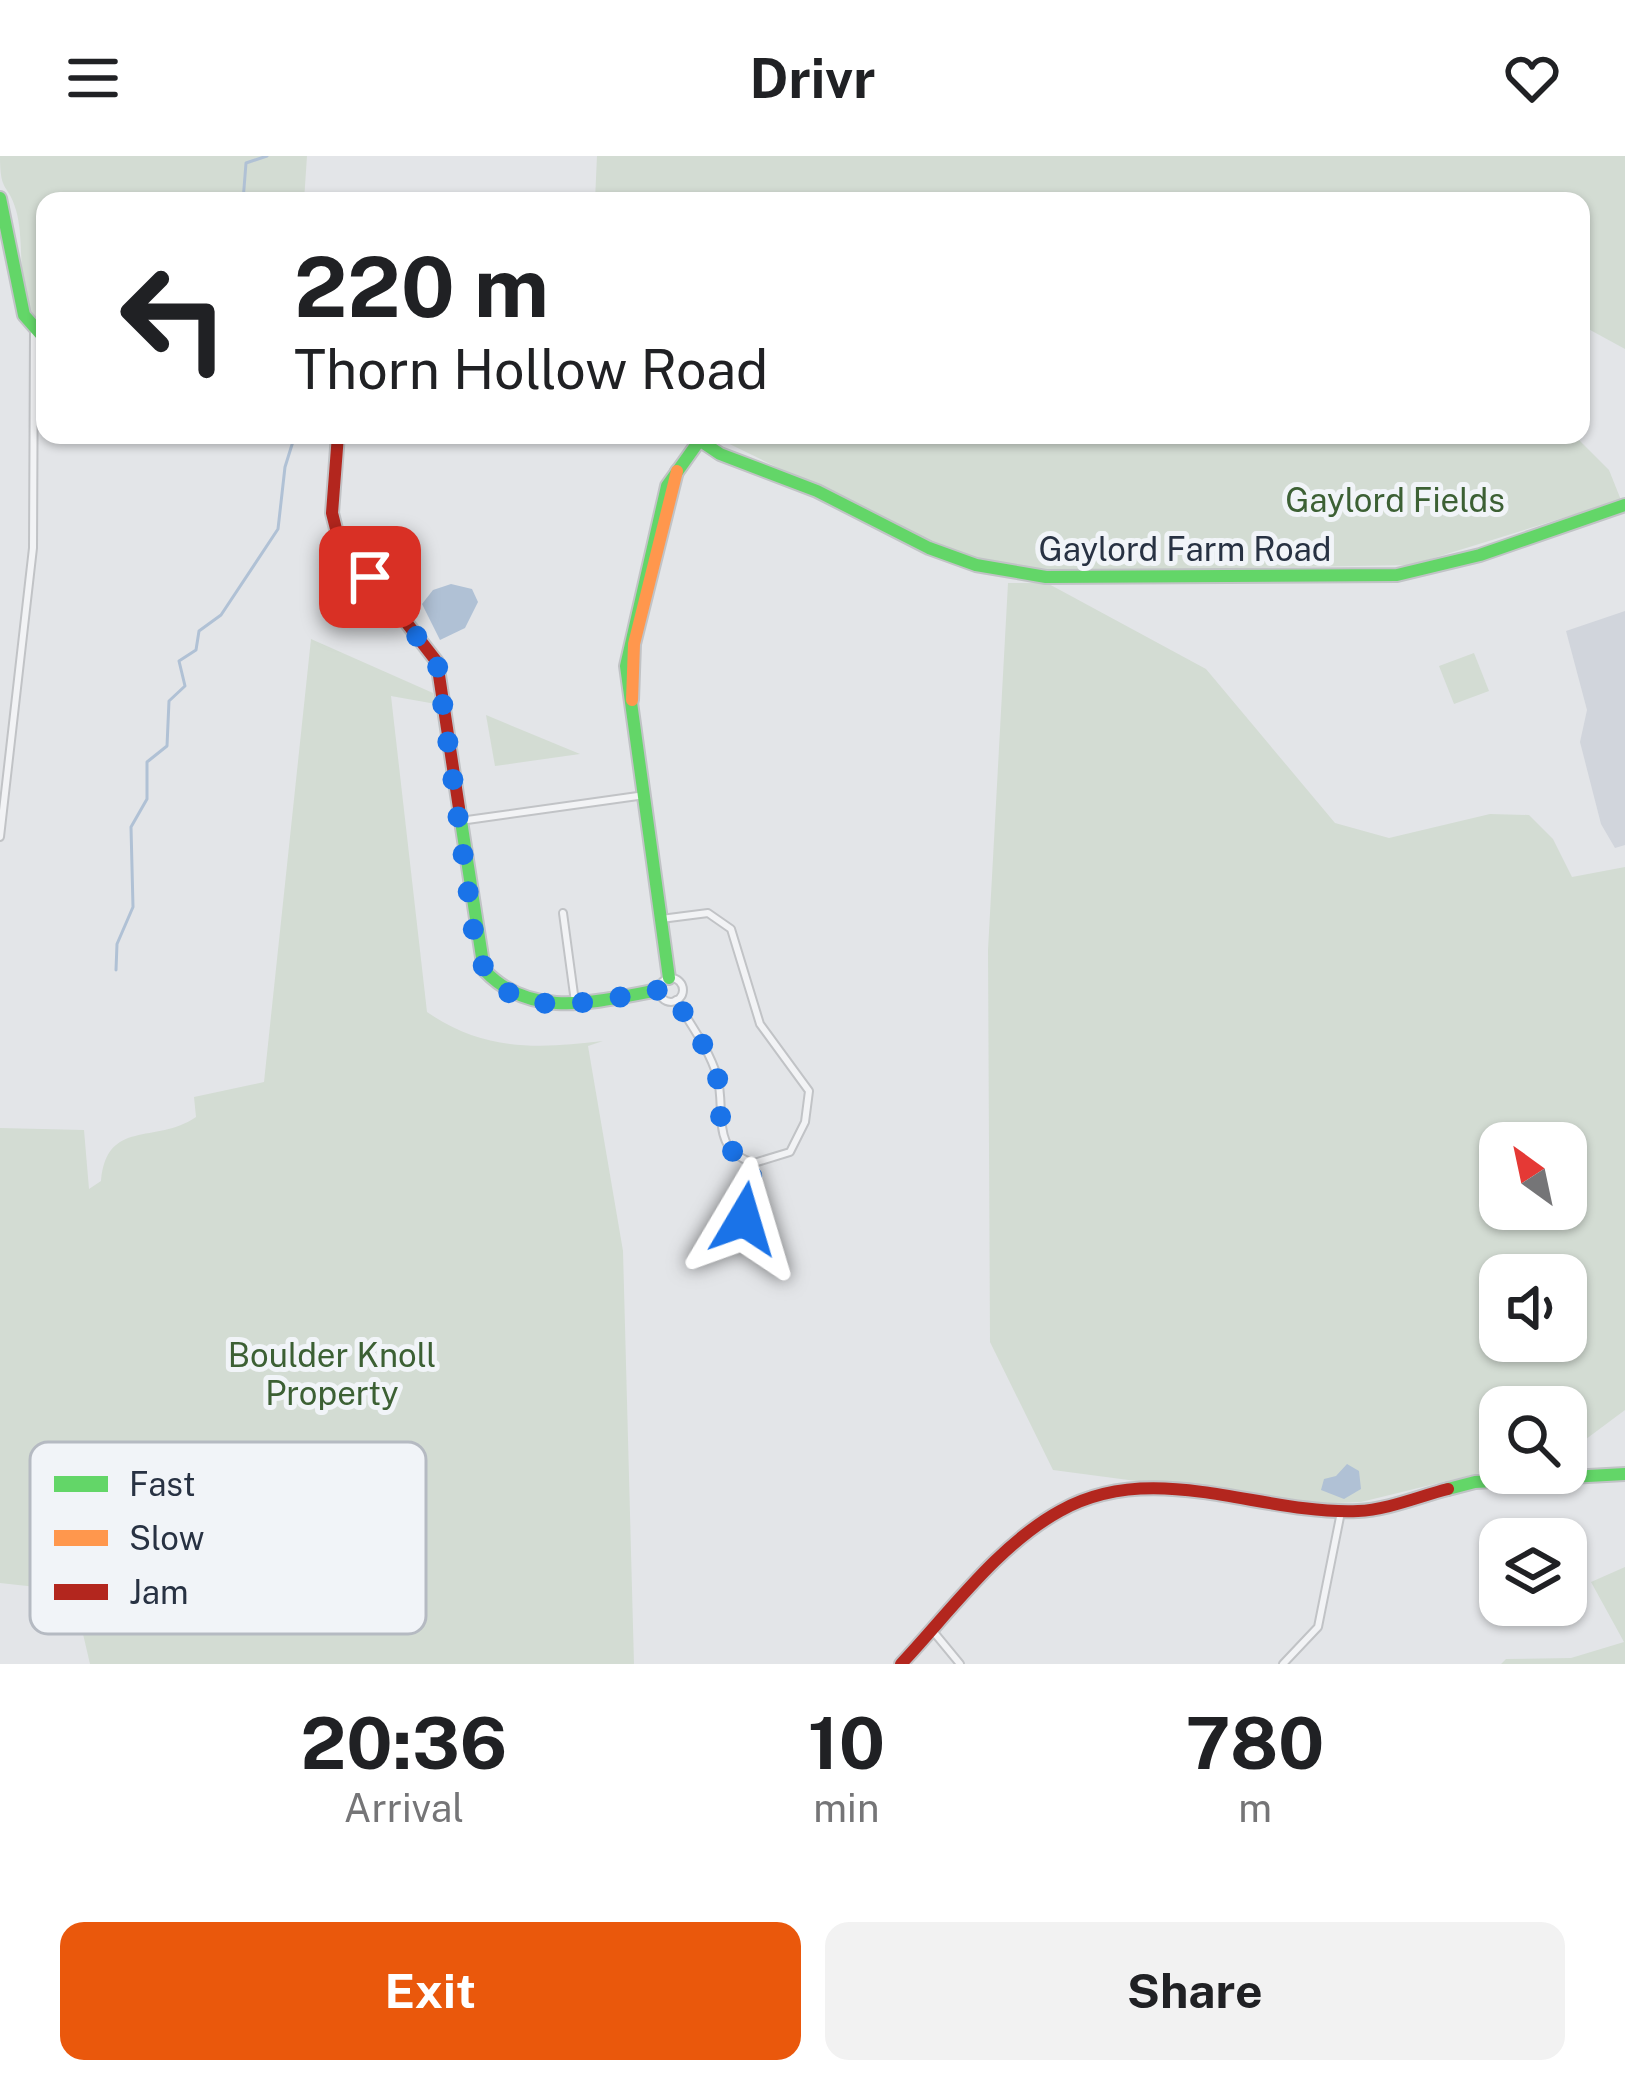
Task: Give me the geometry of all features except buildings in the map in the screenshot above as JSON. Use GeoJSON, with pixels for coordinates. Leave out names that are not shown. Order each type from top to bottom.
{"type":"FeatureCollection","features":[{"type":"Feature","properties":{"kind":"street"},"geometry":{"type":"LineString","coordinates":[[0,198],[15,243],[22,314],[36,332]]}},
{"type":"Feature","properties":{"kind":"street"},"geometry":{"type":"LineString","coordinates":[[0,837],[33,548],[36,442]]}},
{"type":"Feature","properties":{"kind":"street"},"geometry":{"type":"LineString","coordinates":[[337,444],[333,524],[437,662],[484,970],[520,1002],[575,1001],[658,990],[669,978]]}},
{"type":"Feature","properties":{"kind":"street"},"geometry":{"type":"LineString","coordinates":[[669,978],[628,644],[667,486],[693,444]]}},
{"type":"Feature","properties":{"kind":"street","name":"Gaylord Farm Road"},"geometry":{"type":"LineString","coordinates":[[709,444],[949,556],[1046,577],[1397,575],[1480,555],[1625,505]]}},
{"type":"Feature","properties":{"kind":"street"},"geometry":{"type":"LineString","coordinates":[[460,820],[645,795]]}},
{"type":"Feature","properties":{"kind":"street"},"geometry":{"type":"LineString","coordinates":[[563,913],[575,1001]]}},
{"type":"Feature","properties":{"kind":"street"},"geometry":{"type":"LineString","coordinates":[[661,919],[708,914],[725,922],[760,1024],[807,1084],[809,1111],[796,1144],[782,1157],[754,1163],[730,1150],[721,1135],[716,1074],[676,1000],[681,985],[669,978]]}},
{"type":"Feature","properties":{"kind":"street"},"geometry":{"type":"LineString","coordinates":[[658,990],[665,1000],[676,1000]]}},
{"type":"Feature","properties":{"kind":"street"},"geometry":{"type":"LineString","coordinates":[[753,1243],[744,1219],[754,1163]]}},
{"type":"Feature","properties":{"kind":"street"},"geometry":{"type":"LineString","coordinates":[[901,1664],[1028,1533],[1096,1494],[1171,1488],[1341,1512],[1376,1509],[1475,1482],[1625,1474]]}},
{"type":"Feature","properties":{"kind":"street"},"geometry":{"type":"LineString","coordinates":[[1282,1664],[1318,1627],[1341,1512]]}},
{"type":"Feature","properties":{"kind":"street"},"geometry":{"type":"LineString","coordinates":[[932,1630],[960,1664]]}},
{"type":"Feature","properties":{"kind":"shaded area"},"geometry":{"type":"Polygon","coordinates":[[[1625,611],[1625,845],[1615,848],[1601,824],[1580,742],[1587,710],[1566,631],[1625,611]]]}},
{"type":"Feature","properties":{"kind":"green space"},"geometry":{"type":"Polygon","coordinates":[[[0,156],[307,156],[305,192],[36,192],[36,322],[24,292],[19,225],[0,156]]]}},
{"type":"Feature","properties":{"kind":"green space"},"geometry":{"type":"Polygon","coordinates":[[[597,156],[1625,156],[1625,349],[1590,330],[1590,192],[595,192],[597,156]]]}},
{"type":"Feature","properties":{"kind":"green space","name":"Gaylord Fields"},"geometry":{"type":"Polygon","coordinates":[[[729,444],[1583,444],[1609,470],[1621,500],[1411,565],[1065,571],[983,562],[922,538],[729,444]]]}},
{"type":"Feature","properties":{"kind":"green space"},"geometry":{"type":"Polygon","coordinates":[[[1008,583],[1047,583],[1206,669],[1335,823],[1389,838],[1490,814],[1529,815],[1553,839],[1572,877],[1625,867],[1625,1410],[1587,1438],[1587,1386],[1479,1386],[1479,1473],[1361,1502],[1309,1504],[1053,1470],[990,1342],[988,950],[1008,583]]]}},
{"type":"Feature","properties":{"kind":"green space","name":"Boulder Knoll Property"},"geometry":{"type":"Polygon","coordinates":[[[311,639],[433,693],[436,704],[391,696],[427,1012],[469,1034],[512,1044],[603,1041],[588,1046],[623,1251],[634,1664],[90,1664],[83,1634],[426,1634],[426,1442],[30,1442],[30,1586],[0,1583],[0,1128],[84,1130],[89,1189],[101,1181],[105,1161],[123,1140],[196,1117],[194,1097],[264,1082],[311,639]]]}},
{"type":"Feature","properties":{"kind":"green space"},"geometry":{"type":"Polygon","coordinates":[[[1474,653],[1489,691],[1454,704],[1439,666],[1474,653]]]}},
{"type":"Feature","properties":{"kind":"green space"},"geometry":{"type":"Polygon","coordinates":[[[486,715],[580,754],[495,766],[486,715]]]}},
{"type":"Feature","properties":{"kind":"green space"},"geometry":{"type":"Polygon","coordinates":[[[1625,1567],[1625,1664],[1501,1664],[1506,1659],[1571,1658],[1624,1642],[1591,1582],[1625,1567]]]}},
{"type":"Feature","properties":{"kind":"water"},"geometry":{"type":"Polygon","coordinates":[[[451,584],[472,589],[478,602],[465,628],[440,640],[422,604],[433,590],[451,584]]]}},
{"type":"Feature","properties":{"kind":"water"},"geometry":{"type":"Polygon","coordinates":[[[1347,1464],[1359,1471],[1361,1489],[1344,1499],[1321,1490],[1324,1479],[1336,1476],[1347,1464]]]}},
{"type":"Feature","properties":{"kind":"waterway"},"geometry":{"type":"LineString","coordinates":[[244,192],[246,163],[267,156]]}},
{"type":"Feature","properties":{"kind":"waterway"},"geometry":{"type":"LineString","coordinates":[[116,970],[117,944],[133,907],[131,827],[147,799],[147,762],[167,746],[169,701],[185,686],[179,661],[196,650],[199,631],[221,615],[278,529],[292,444]]}},
{"type":"Feature","properties":{"kind":"traffic: fast"},"geometry":{"type":"LineString","coordinates":[[0,198],[24,315],[36,329]]}},
{"type":"Feature","properties":{"kind":"traffic: fast"},"geometry":{"type":"LineString","coordinates":[[669,978],[626,666],[667,486],[697,444]]}},
{"type":"Feature","properties":{"kind":"traffic: fast"},"geometry":{"type":"LineString","coordinates":[[705,444],[817,491],[929,548],[976,565],[1046,577],[1397,575],[1480,555],[1625,505]]}},
{"type":"Feature","properties":{"kind":"traffic: fast"},"geometry":{"type":"LineString","coordinates":[[459,808],[484,970],[503,986],[544,1002],[589,1002],[659,990]]}},
{"type":"Feature","properties":{"kind":"traffic: fast"},"geometry":{"type":"LineString","coordinates":[[1448,1489],[1475,1482],[1625,1474]]}},
{"type":"Feature","properties":{"kind":"traffic: slow"},"geometry":{"type":"LineString","coordinates":[[632,700],[634,644],[677,471]]}},
{"type":"Feature","properties":{"kind":"traffic: jam"},"geometry":{"type":"LineString","coordinates":[[337,444],[332,513],[337,533],[437,662],[459,808]]}},
{"type":"Feature","properties":{"kind":"traffic: jam"},"geometry":{"type":"LineString","coordinates":[[901,1664],[1016,1542],[1060,1511],[1096,1496],[1169,1489],[1358,1511],[1448,1489]]}},
{"type":"Feature","properties":{"kind":"route"},"geometry":{"type":"LineString","coordinates":[[370,577],[437,662],[475,942],[484,970],[498,988],[527,1004],[658,990],[665,1000],[676,1000],[716,1074],[721,1135],[730,1150],[754,1163],[744,1219]]}}]}
